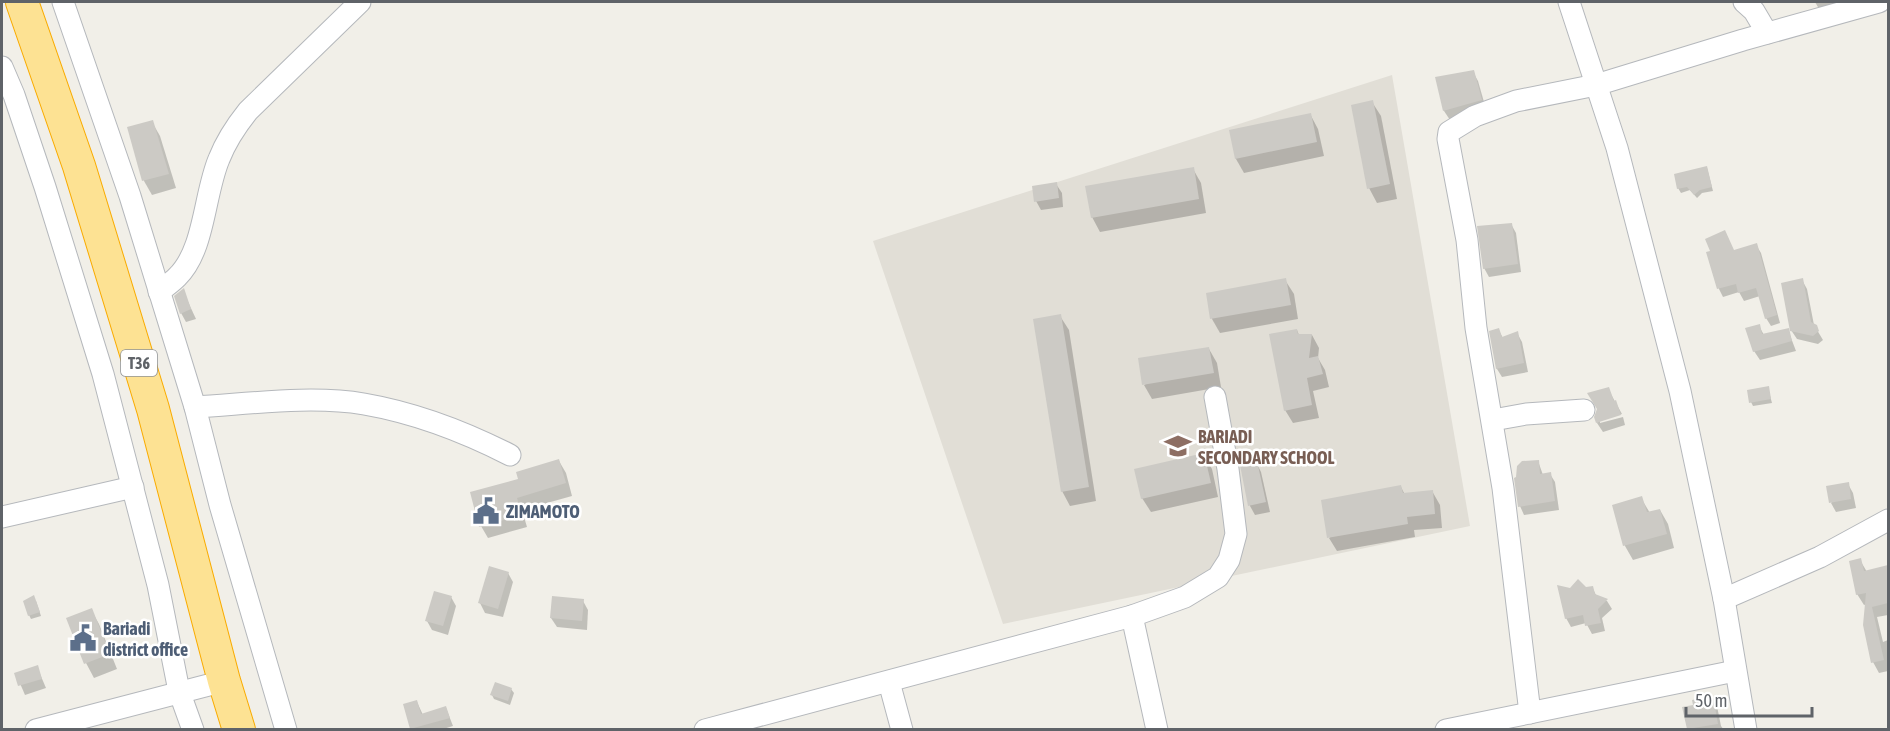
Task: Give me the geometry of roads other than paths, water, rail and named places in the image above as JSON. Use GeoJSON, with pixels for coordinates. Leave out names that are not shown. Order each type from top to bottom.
{"type":"FeatureCollection","features":[{"type":"Feature","properties":{"kind":"highway","name":"T36"},"geometry":{"type":"LineString","coordinates":[[22,2],[79,166],[153,409],[224,681],[239,729]]}},
{"type":"Feature","properties":{"kind":"street"},"geometry":{"type":"LineString","coordinates":[[63,2],[123,174],[195,407],[220,505],[286,729]]}},
{"type":"Feature","properties":{"kind":"street"},"geometry":{"type":"LineString","coordinates":[[159,292],[178,276],[188,262],[198,237],[219,158],[232,131],[248,111],[360,2]]}},
{"type":"Feature","properties":{"kind":"street"},"geometry":{"type":"LineString","coordinates":[[1744,2],[1754,10],[1767,33]]}},
{"type":"Feature","properties":{"kind":"street"},"geometry":{"type":"LineString","coordinates":[[1530,713],[1503,488],[1476,328],[1467,240],[1448,135],[1453,128],[1496,108],[1532,97],[1596,85],[1879,2]]}},
{"type":"Feature","properties":{"kind":"street"},"geometry":{"type":"LineString","coordinates":[[1576,4],[1596,85],[1617,148],[1680,391],[1724,599],[1746,729]]}},
{"type":"Feature","properties":{"kind":"street"},"geometry":{"type":"LineString","coordinates":[[2,67],[14,95],[79,293],[158,585],[178,691],[192,729]]}},
{"type":"Feature","properties":{"kind":"street"},"geometry":{"type":"LineString","coordinates":[[705,729],[1132,616],[1185,597],[1218,577],[1229,560],[1236,534],[1228,469],[1215,397]]}},
{"type":"Feature","properties":{"kind":"street"},"geometry":{"type":"LineString","coordinates":[[195,407],[304,401],[362,404],[417,415],[465,432],[510,454]]}},
{"type":"Feature","properties":{"kind":"street"},"geometry":{"type":"LineString","coordinates":[[1493,420],[1526,414],[1584,410]]}},
{"type":"Feature","properties":{"kind":"street"},"geometry":{"type":"LineString","coordinates":[[2,517],[133,487]]}},
{"type":"Feature","properties":{"kind":"street"},"geometry":{"type":"LineString","coordinates":[[1724,599],[1820,557],[1888,520]]}},
{"type":"Feature","properties":{"kind":"street"},"geometry":{"type":"LineString","coordinates":[[1132,616],[1157,729]]}},
{"type":"Feature","properties":{"kind":"street"},"geometry":{"type":"LineString","coordinates":[[1446,729],[1735,671]]}},
{"type":"Feature","properties":{"kind":"street"},"geometry":{"type":"LineString","coordinates":[[36,729],[224,681]]}},
{"type":"Feature","properties":{"kind":"street"},"geometry":{"type":"LineString","coordinates":[[889,682],[902,729]]}},
{"type":"Feature","properties":{"kind":"place","name":"BARIADI SECONDARY SCHOOL"},"geometry":{"type":"Point","coordinates":[1178,446]}},
{"type":"Feature","properties":{"kind":"place","name":"ZIMAMOTO"},"geometry":{"type":"Point","coordinates":[486,511]}},
{"type":"Feature","properties":{"kind":"place","name":"Bariadi district office"},"geometry":{"type":"Point","coordinates":[83,638]}}]}
